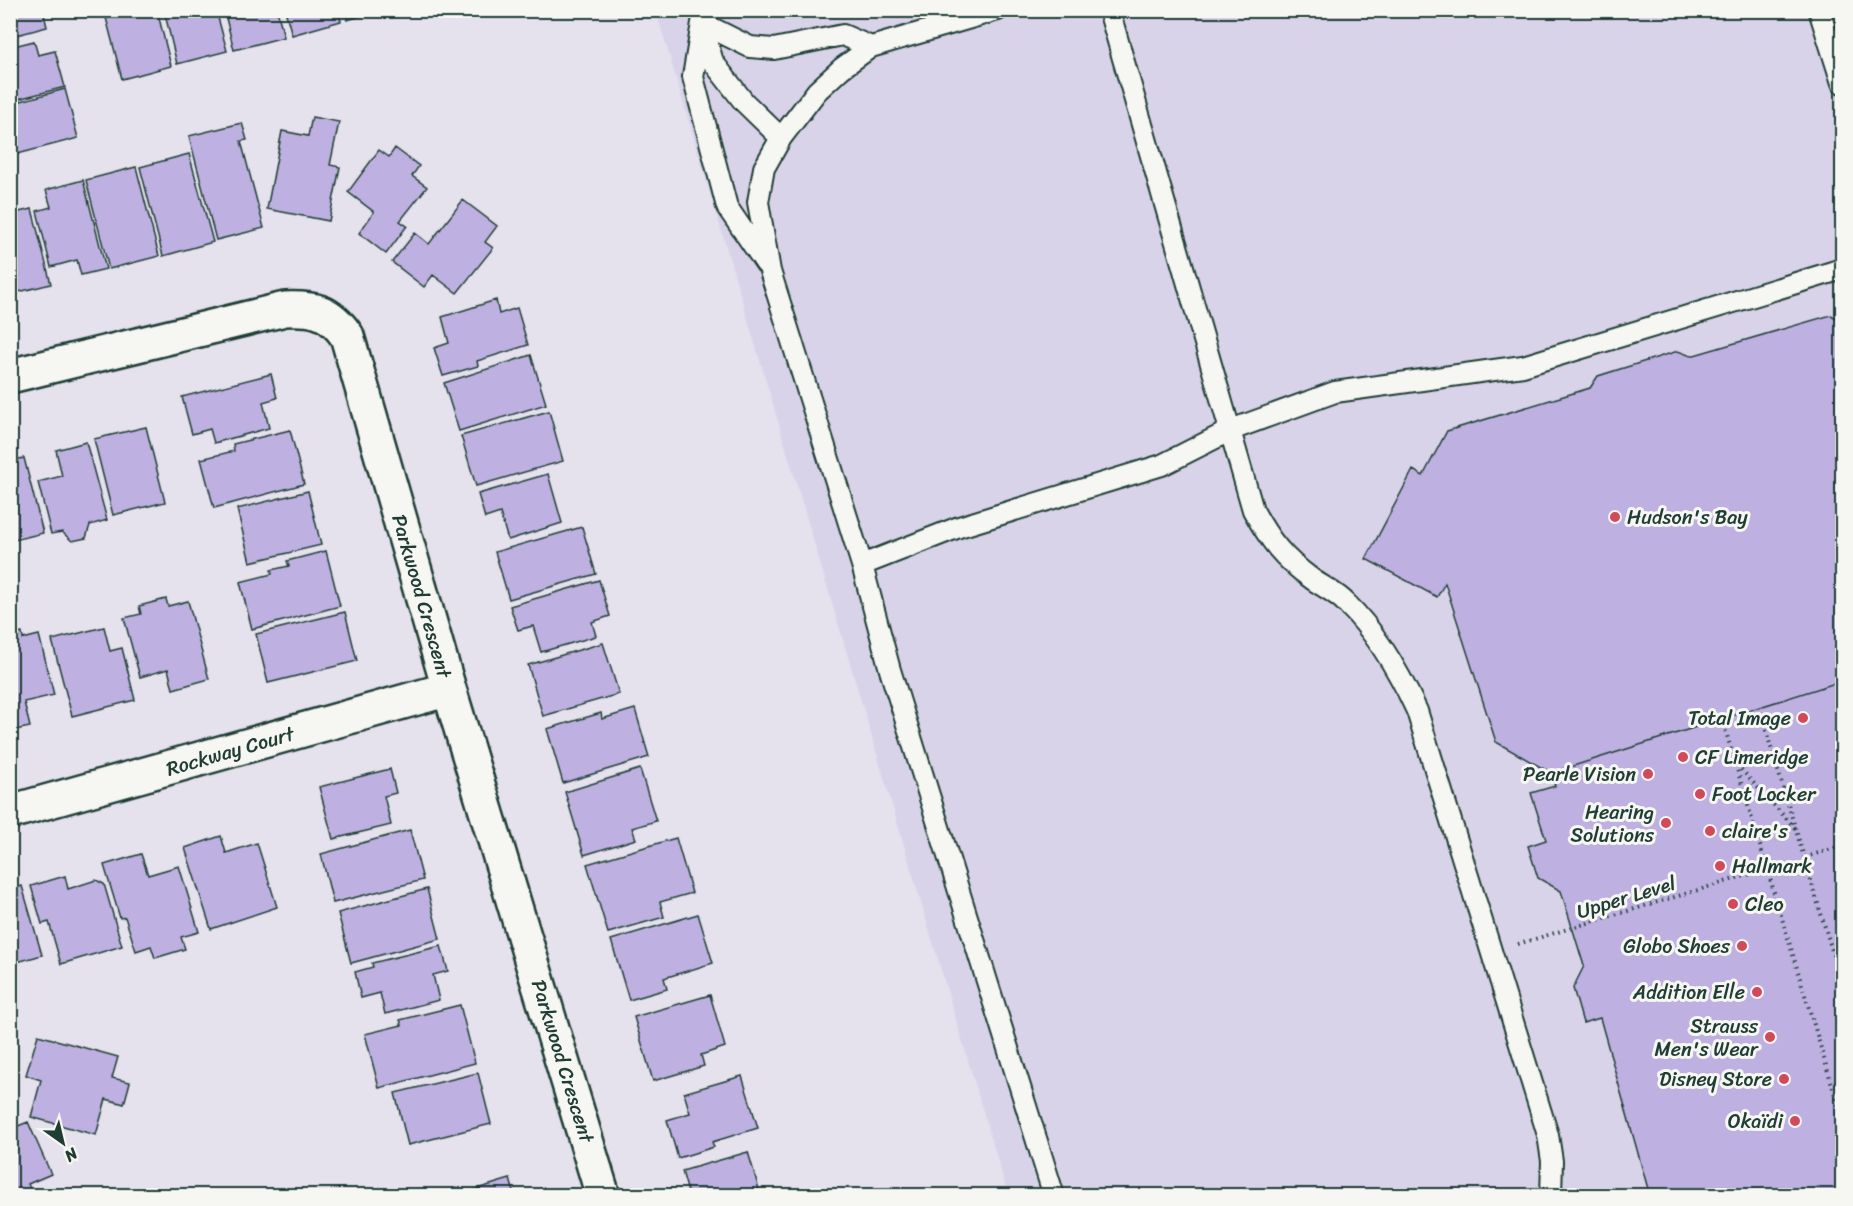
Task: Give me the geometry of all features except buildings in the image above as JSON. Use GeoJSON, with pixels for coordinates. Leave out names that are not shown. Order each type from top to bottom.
{"type":"FeatureCollection","features":[{"type":"Feature","properties":{"kind":"street","name":"Parkwood Crescent"},"geometry":{"type":"LineString","coordinates":[[10,376],[285,309],[307,308],[337,321],[347,336],[450,689],[603,1196]]}},
{"type":"Feature","properties":{"kind":"street","name":"Rockway Court"},"geometry":{"type":"LineString","coordinates":[[10,812],[450,689]]}},
{"type":"Feature","properties":{"kind":"lane"},"geometry":{"type":"LineString","coordinates":[[998,10],[870,47],[817,91],[781,138],[765,168],[758,202],[770,271],[862,565],[890,670],[1054,1196]]}},
{"type":"Feature","properties":{"kind":"lane"},"geometry":{"type":"LineString","coordinates":[[1109,10],[1253,510],[1270,541],[1288,561],[1345,602],[1388,654],[1417,711],[1548,1135],[1552,1161],[1551,1196]]}},
{"type":"Feature","properties":{"kind":"lane"},"geometry":{"type":"LineString","coordinates":[[1819,10],[1842,82]]}},
{"type":"Feature","properties":{"kind":"lane"},"geometry":{"type":"LineString","coordinates":[[700,16],[750,47],[774,49],[843,35],[870,47]]}},
{"type":"Feature","properties":{"kind":"lane"},"geometry":{"type":"LineString","coordinates":[[700,16],[713,62],[744,102],[781,138]]}},
{"type":"Feature","properties":{"kind":"lane"},"geometry":{"type":"LineString","coordinates":[[700,16],[693,77],[727,207],[770,271]]}},
{"type":"Feature","properties":{"kind":"lane"},"geometry":{"type":"LineString","coordinates":[[862,565],[959,527],[1162,465],[1231,430],[1335,393],[1523,366],[1842,269]]}},
{"type":"Feature","properties":{"kind":"path"},"geometry":{"type":"LineString","coordinates":[[1759,707],[1806,857],[1842,984]]}},
{"type":"Feature","properties":{"kind":"path"},"geometry":{"type":"LineString","coordinates":[[1722,719],[1842,1118]]}},
{"type":"Feature","properties":{"kind":"path"},"geometry":{"type":"LineString","coordinates":[[1736,764],[1797,830]]}},
{"type":"Feature","properties":{"kind":"path"},"geometry":{"type":"LineString","coordinates":[[1806,857],[1842,846]]}},
{"type":"Feature","properties":{"kind":"path","name":"Upper Level"},"geometry":{"type":"LineString","coordinates":[[1491,952],[1768,868]]}},
{"type":"Feature","properties":{"kind":"shaded area"},"geometry":{"type":"Polygon","coordinates":[[[656,11],[1842,11],[1842,1195],[1008,1195],[656,11]]]}},
{"type":"Feature","properties":{"kind":"place","name":"Hudson's Bay"},"geometry":{"type":"Point","coordinates":[1615,517]}},
{"type":"Feature","properties":{"kind":"place","name":"Total Image"},"geometry":{"type":"Point","coordinates":[1803,718]}},
{"type":"Feature","properties":{"kind":"place","name":"CF Limeridge"},"geometry":{"type":"Point","coordinates":[1683,757]}},
{"type":"Feature","properties":{"kind":"place","name":"Pearle Vision"},"geometry":{"type":"Point","coordinates":[1648,774]}},
{"type":"Feature","properties":{"kind":"place","name":"Foot Locker"},"geometry":{"type":"Point","coordinates":[1700,794]}},
{"type":"Feature","properties":{"kind":"place","name":"Hearing Solutions"},"geometry":{"type":"Point","coordinates":[1666,823]}},
{"type":"Feature","properties":{"kind":"place","name":"claire's"},"geometry":{"type":"Point","coordinates":[1710,831]}},
{"type":"Feature","properties":{"kind":"place","name":"Hallmark"},"geometry":{"type":"Point","coordinates":[1720,866]}},
{"type":"Feature","properties":{"kind":"place","name":"Cleo"},"geometry":{"type":"Point","coordinates":[1733,904]}},
{"type":"Feature","properties":{"kind":"place","name":"Globo Shoes"},"geometry":{"type":"Point","coordinates":[1742,946]}},
{"type":"Feature","properties":{"kind":"place","name":"Addition Elle"},"geometry":{"type":"Point","coordinates":[1757,992]}},
{"type":"Feature","properties":{"kind":"place","name":"Strauss Men's Wear"},"geometry":{"type":"Point","coordinates":[1770,1037]}},
{"type":"Feature","properties":{"kind":"place","name":"Disney Store"},"geometry":{"type":"Point","coordinates":[1784,1079]}},
{"type":"Feature","properties":{"kind":"place","name":"Okaïdi"},"geometry":{"type":"Point","coordinates":[1795,1121]}}]}
